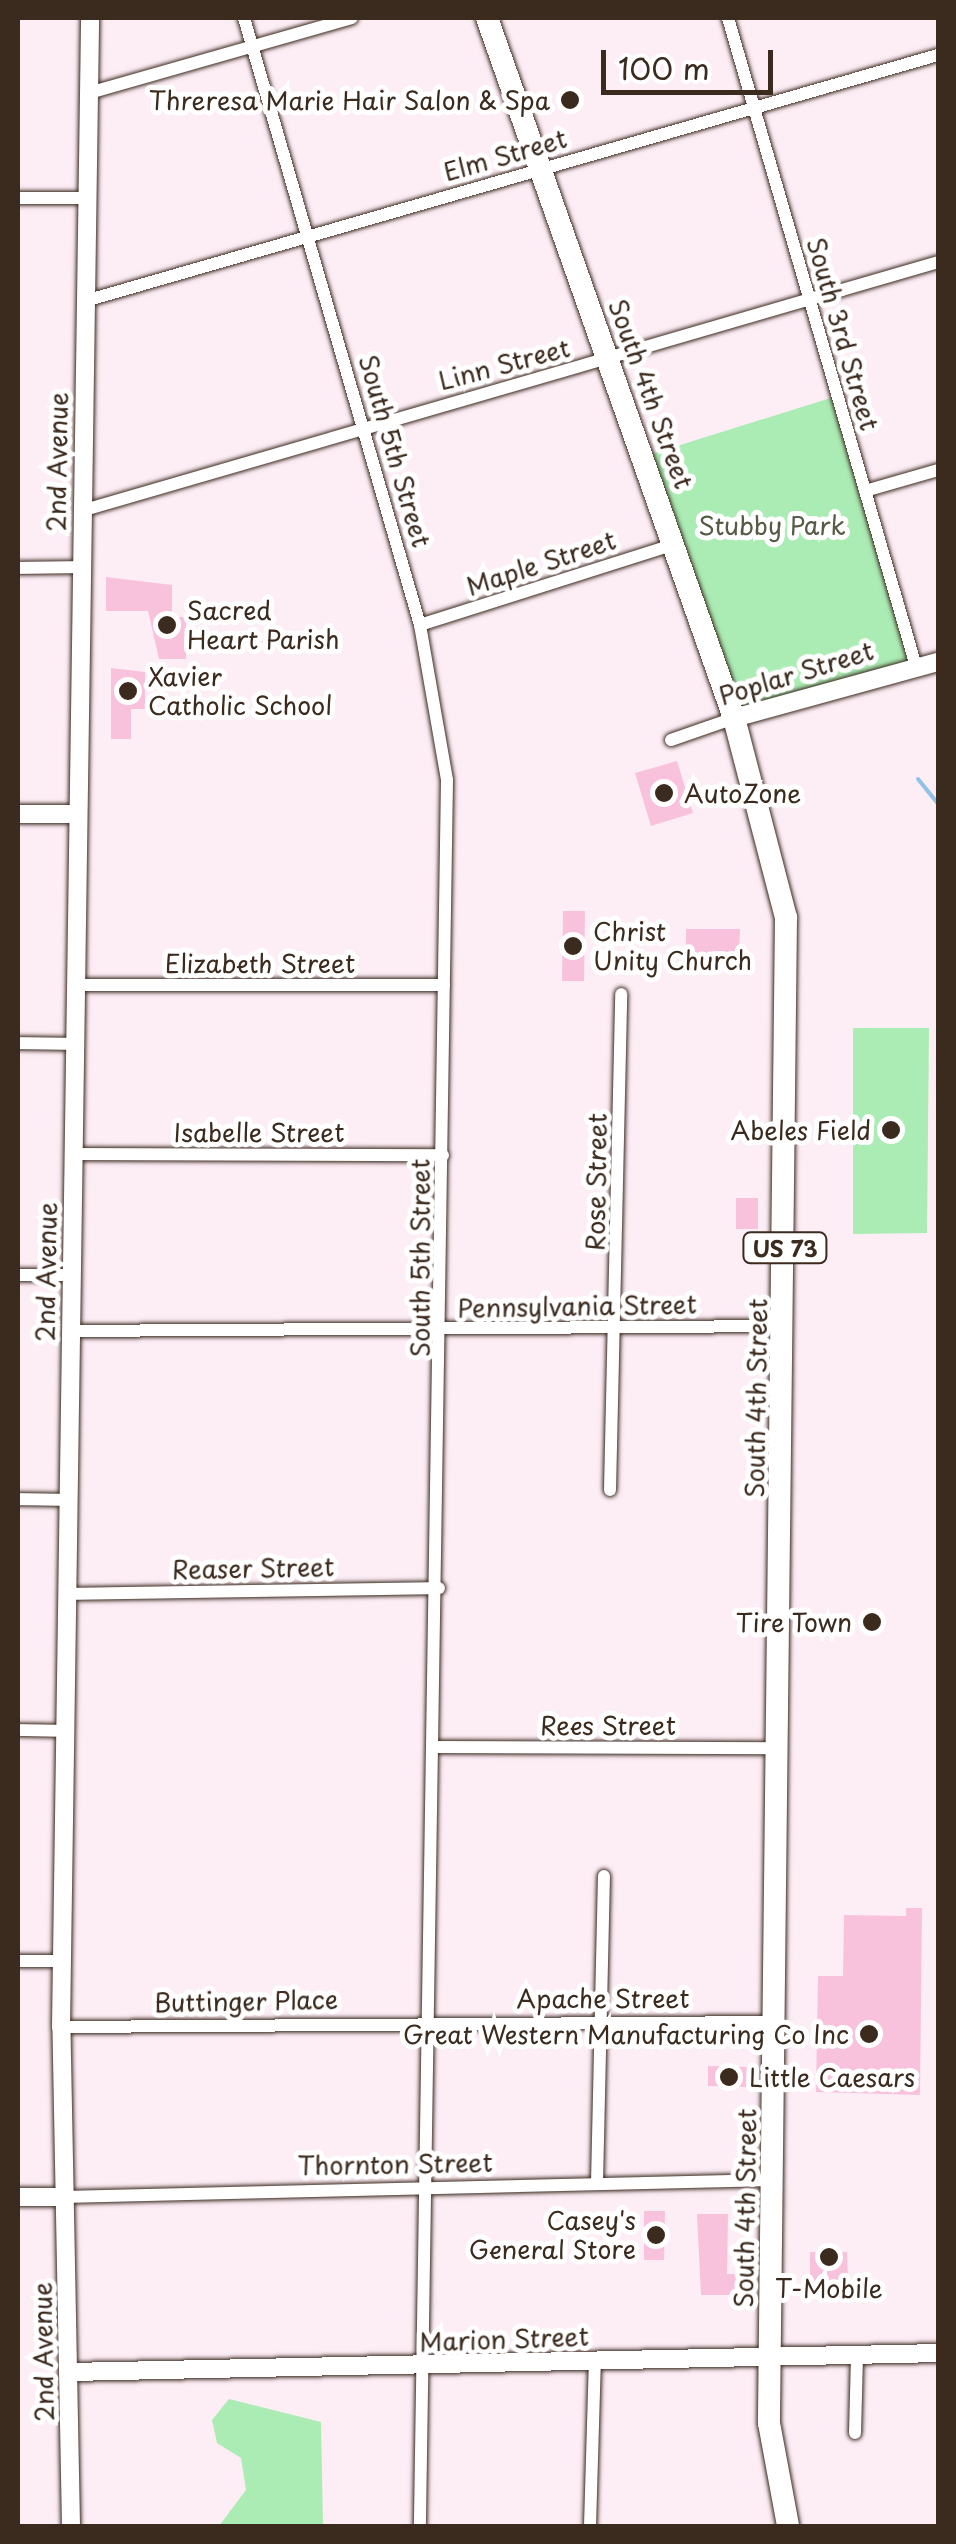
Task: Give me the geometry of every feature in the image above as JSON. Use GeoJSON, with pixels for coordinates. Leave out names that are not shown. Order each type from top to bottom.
{"type":"FeatureCollection","features":[{"type":"Feature","properties":{"kind":"highway","name":"South 4th Street"},"geometry":{"type":"LineString","coordinates":[[487,18],[536,168],[612,359],[734,718],[786,917],[770,2424],[788,2526]]}},
{"type":"Feature","properties":{"kind":"street","name":"2nd Avenue"},"geometry":{"type":"LineString","coordinates":[[71,2526],[62,1961],[90,18]]}},
{"type":"Feature","properties":{"kind":"street","name":"South 5th Street"},"geometry":{"type":"LineString","coordinates":[[244,18],[366,424],[420,625],[446,780],[438,1747],[420,2526]]}},
{"type":"Feature","properties":{"kind":"street"},"geometry":{"type":"LineString","coordinates":[[89,93],[352,18]]}},
{"type":"Feature","properties":{"kind":"street","name":"South 3rd Street"},"geometry":{"type":"LineString","coordinates":[[728,18],[914,664]]}},
{"type":"Feature","properties":{"kind":"street","name":"Elm Street"},"geometry":{"type":"LineString","coordinates":[[85,301],[938,55]]}},
{"type":"Feature","properties":{"kind":"street"},"geometry":{"type":"LineString","coordinates":[[18,198],[86,198]]}},
{"type":"Feature","properties":{"kind":"street","name":"Linn Street"},"geometry":{"type":"LineString","coordinates":[[81,512],[366,424],[612,359],[938,262]]}},
{"type":"Feature","properties":{"kind":"street"},"geometry":{"type":"LineString","coordinates":[[865,492],[938,470]]}},
{"type":"Feature","properties":{"kind":"street","name":"Maple Street"},"geometry":{"type":"LineString","coordinates":[[420,625],[675,544]]}},
{"type":"Feature","properties":{"kind":"street"},"geometry":{"type":"LineString","coordinates":[[18,568],[81,567]]}},
{"type":"Feature","properties":{"kind":"street","name":"Poplar Street"},"geometry":{"type":"LineString","coordinates":[[670,740],[914,664],[938,662]]}},
{"type":"Feature","properties":{"kind":"street"},"geometry":{"type":"LineString","coordinates":[[18,814],[78,814]]}},
{"type":"Feature","properties":{"kind":"street","name":"Elizabeth Street"},"geometry":{"type":"LineString","coordinates":[[76,985],[444,985]]}},
{"type":"Feature","properties":{"kind":"street","name":"Rose Street"},"geometry":{"type":"LineString","coordinates":[[610,1490],[622,994]]}},
{"type":"Feature","properties":{"kind":"street"},"geometry":{"type":"LineString","coordinates":[[18,1043],[75,1044]]}},
{"type":"Feature","properties":{"kind":"street","name":"Isabelle Street"},"geometry":{"type":"LineString","coordinates":[[74,1154],[443,1155]]}},
{"type":"Feature","properties":{"kind":"street"},"geometry":{"type":"LineString","coordinates":[[18,1275],[70,1275]]}},
{"type":"Feature","properties":{"kind":"street","name":"Pennsylvania Street"},"geometry":{"type":"LineString","coordinates":[[70,1331],[784,1326]]}},
{"type":"Feature","properties":{"kind":"street"},"geometry":{"type":"LineString","coordinates":[[18,1500],[68,1500]]}},
{"type":"Feature","properties":{"kind":"street","name":"Reaser Street"},"geometry":{"type":"LineString","coordinates":[[68,1594],[439,1588]]}},
{"type":"Feature","properties":{"kind":"street"},"geometry":{"type":"LineString","coordinates":[[18,1730],[65,1732]]}},
{"type":"Feature","properties":{"kind":"street","name":"Rees Street"},"geometry":{"type":"LineString","coordinates":[[438,1747],[778,1748]]}},
{"type":"Feature","properties":{"kind":"street"},"geometry":{"type":"LineString","coordinates":[[597,2183],[604,1876]]}},
{"type":"Feature","properties":{"kind":"street"},"geometry":{"type":"LineString","coordinates":[[18,1962],[62,1961]]}},
{"type":"Feature","properties":{"kind":"street","name":"Apache Street"},"geometry":{"type":"LineString","coordinates":[[430,2020],[775,2022]]}},
{"type":"Feature","properties":{"kind":"street","name":"Buttinger Place"},"geometry":{"type":"LineString","coordinates":[[62,2026],[430,2020]]}},
{"type":"Feature","properties":{"kind":"street","name":"Thornton Street"},"geometry":{"type":"LineString","coordinates":[[18,2197],[773,2180]]}},
{"type":"Feature","properties":{"kind":"street"},"geometry":{"type":"LineString","coordinates":[[855,2433],[856,2354]]}},
{"type":"Feature","properties":{"kind":"street","name":"Marion Street"},"geometry":{"type":"LineString","coordinates":[[70,2372],[938,2354]]}},
{"type":"Feature","properties":{"kind":"street"},"geometry":{"type":"LineString","coordinates":[[590,2526],[595,2362]]}},
{"type":"Feature","properties":{"kind":"green space","name":"Stubby Park"},"geometry":{"type":"Polygon","coordinates":[[[837,396],[915,663],[734,718],[645,456],[837,396]]]}},
{"type":"Feature","properties":{"kind":"green space","name":"Abeles Field"},"geometry":{"type":"Polygon","coordinates":[[[853,1028],[929,1028],[927,1233],[853,1234],[853,1028]]]}},
{"type":"Feature","properties":{"kind":"green space"},"geometry":{"type":"Polygon","coordinates":[[[229,2399],[321,2422],[323,2526],[219,2526],[246,2490],[241,2458],[217,2443],[212,2420],[229,2399]]]}},
{"type":"Feature","properties":{"kind":"building","name":"Sacred Heart Parish"},"geometry":{"type":"Polygon","coordinates":[[[106,577],[172,585],[172,617],[186,617],[186,659],[159,659],[148,611],[106,611],[106,577]]]}},
{"type":"Feature","properties":{"kind":"building","name":"Xavier Catholic School"},"geometry":{"type":"Polygon","coordinates":[[[111,668],[145,672],[145,709],[131,709],[131,739],[111,739],[111,668]]]}},
{"type":"Feature","properties":{"kind":"building","name":"AutoZone"},"geometry":{"type":"Polygon","coordinates":[[[677,761],[693,813],[651,826],[635,773],[677,761]]]}},
{"type":"Feature","properties":{"kind":"building","name":"Christ Unity Church"},"geometry":{"type":"Polygon","coordinates":[[[563,911],[585,911],[584,981],[562,981],[563,911]]]}},
{"type":"Feature","properties":{"kind":"building"},"geometry":{"type":"Polygon","coordinates":[[[686,929],[740,929],[739,953],[686,953],[686,929]]]}},
{"type":"Feature","properties":{"kind":"building"},"geometry":{"type":"Polygon","coordinates":[[[736,1198],[758,1198],[758,1229],[736,1229],[736,1198]]]}},
{"type":"Feature","properties":{"kind":"building","name":"Great Western Manufacturing Co Inc"},"geometry":{"type":"Polygon","coordinates":[[[906,1908],[922,1908],[920,2095],[816,2092],[818,1976],[843,1976],[844,1915],[906,1916],[906,1908]]]}},
{"type":"Feature","properties":{"kind":"building","name":"Little Caesars"},"geometry":{"type":"Polygon","coordinates":[[[708,2066],[750,2067],[749,2087],[708,2086],[708,2066]]]}},
{"type":"Feature","properties":{"kind":"building","name":"Casey's General Store"},"geometry":{"type":"Polygon","coordinates":[[[644,2211],[665,2211],[664,2260],[644,2260],[644,2211]]]}},
{"type":"Feature","properties":{"kind":"building"},"geometry":{"type":"Polygon","coordinates":[[[697,2214],[728,2214],[727,2274],[754,2274],[754,2295],[701,2295],[697,2214]]]}},
{"type":"Feature","properties":{"kind":"building"},"geometry":{"type":"Polygon","coordinates":[[[810,2252],[847,2252],[848,2282],[810,2282],[810,2252]]]}},
{"type":"Feature","properties":{"kind":"waterway"},"geometry":{"type":"LineString","coordinates":[[918,779],[938,804]]}},
{"type":"Feature","properties":{"kind":"place","name":"Threresa Marie Hair Salon & Spa"},"geometry":{"type":"Point","coordinates":[570,100]}},
{"type":"Feature","properties":{"kind":"place","name":"Sacred Heart Parish"},"geometry":{"type":"Point","coordinates":[167,625]}},
{"type":"Feature","properties":{"kind":"place","name":"Xavier Catholic School"},"geometry":{"type":"Point","coordinates":[128,691]}},
{"type":"Feature","properties":{"kind":"place","name":"AutoZone"},"geometry":{"type":"Point","coordinates":[664,793]}},
{"type":"Feature","properties":{"kind":"place","name":"Christ Unity Church"},"geometry":{"type":"Point","coordinates":[573,946]}},
{"type":"Feature","properties":{"kind":"place","name":"Abeles Field"},"geometry":{"type":"Point","coordinates":[891,1130]}},
{"type":"Feature","properties":{"kind":"place","name":"Tire Town"},"geometry":{"type":"Point","coordinates":[872,1622]}},
{"type":"Feature","properties":{"kind":"place","name":"Great Western Manufacturing Co Inc"},"geometry":{"type":"Point","coordinates":[869,2034]}},
{"type":"Feature","properties":{"kind":"place","name":"Little Caesars"},"geometry":{"type":"Point","coordinates":[729,2077]}},
{"type":"Feature","properties":{"kind":"place","name":"Casey's General Store"},"geometry":{"type":"Point","coordinates":[656,2235]}},
{"type":"Feature","properties":{"kind":"place","name":"T-Mobile"},"geometry":{"type":"Point","coordinates":[829,2257]}}]}
